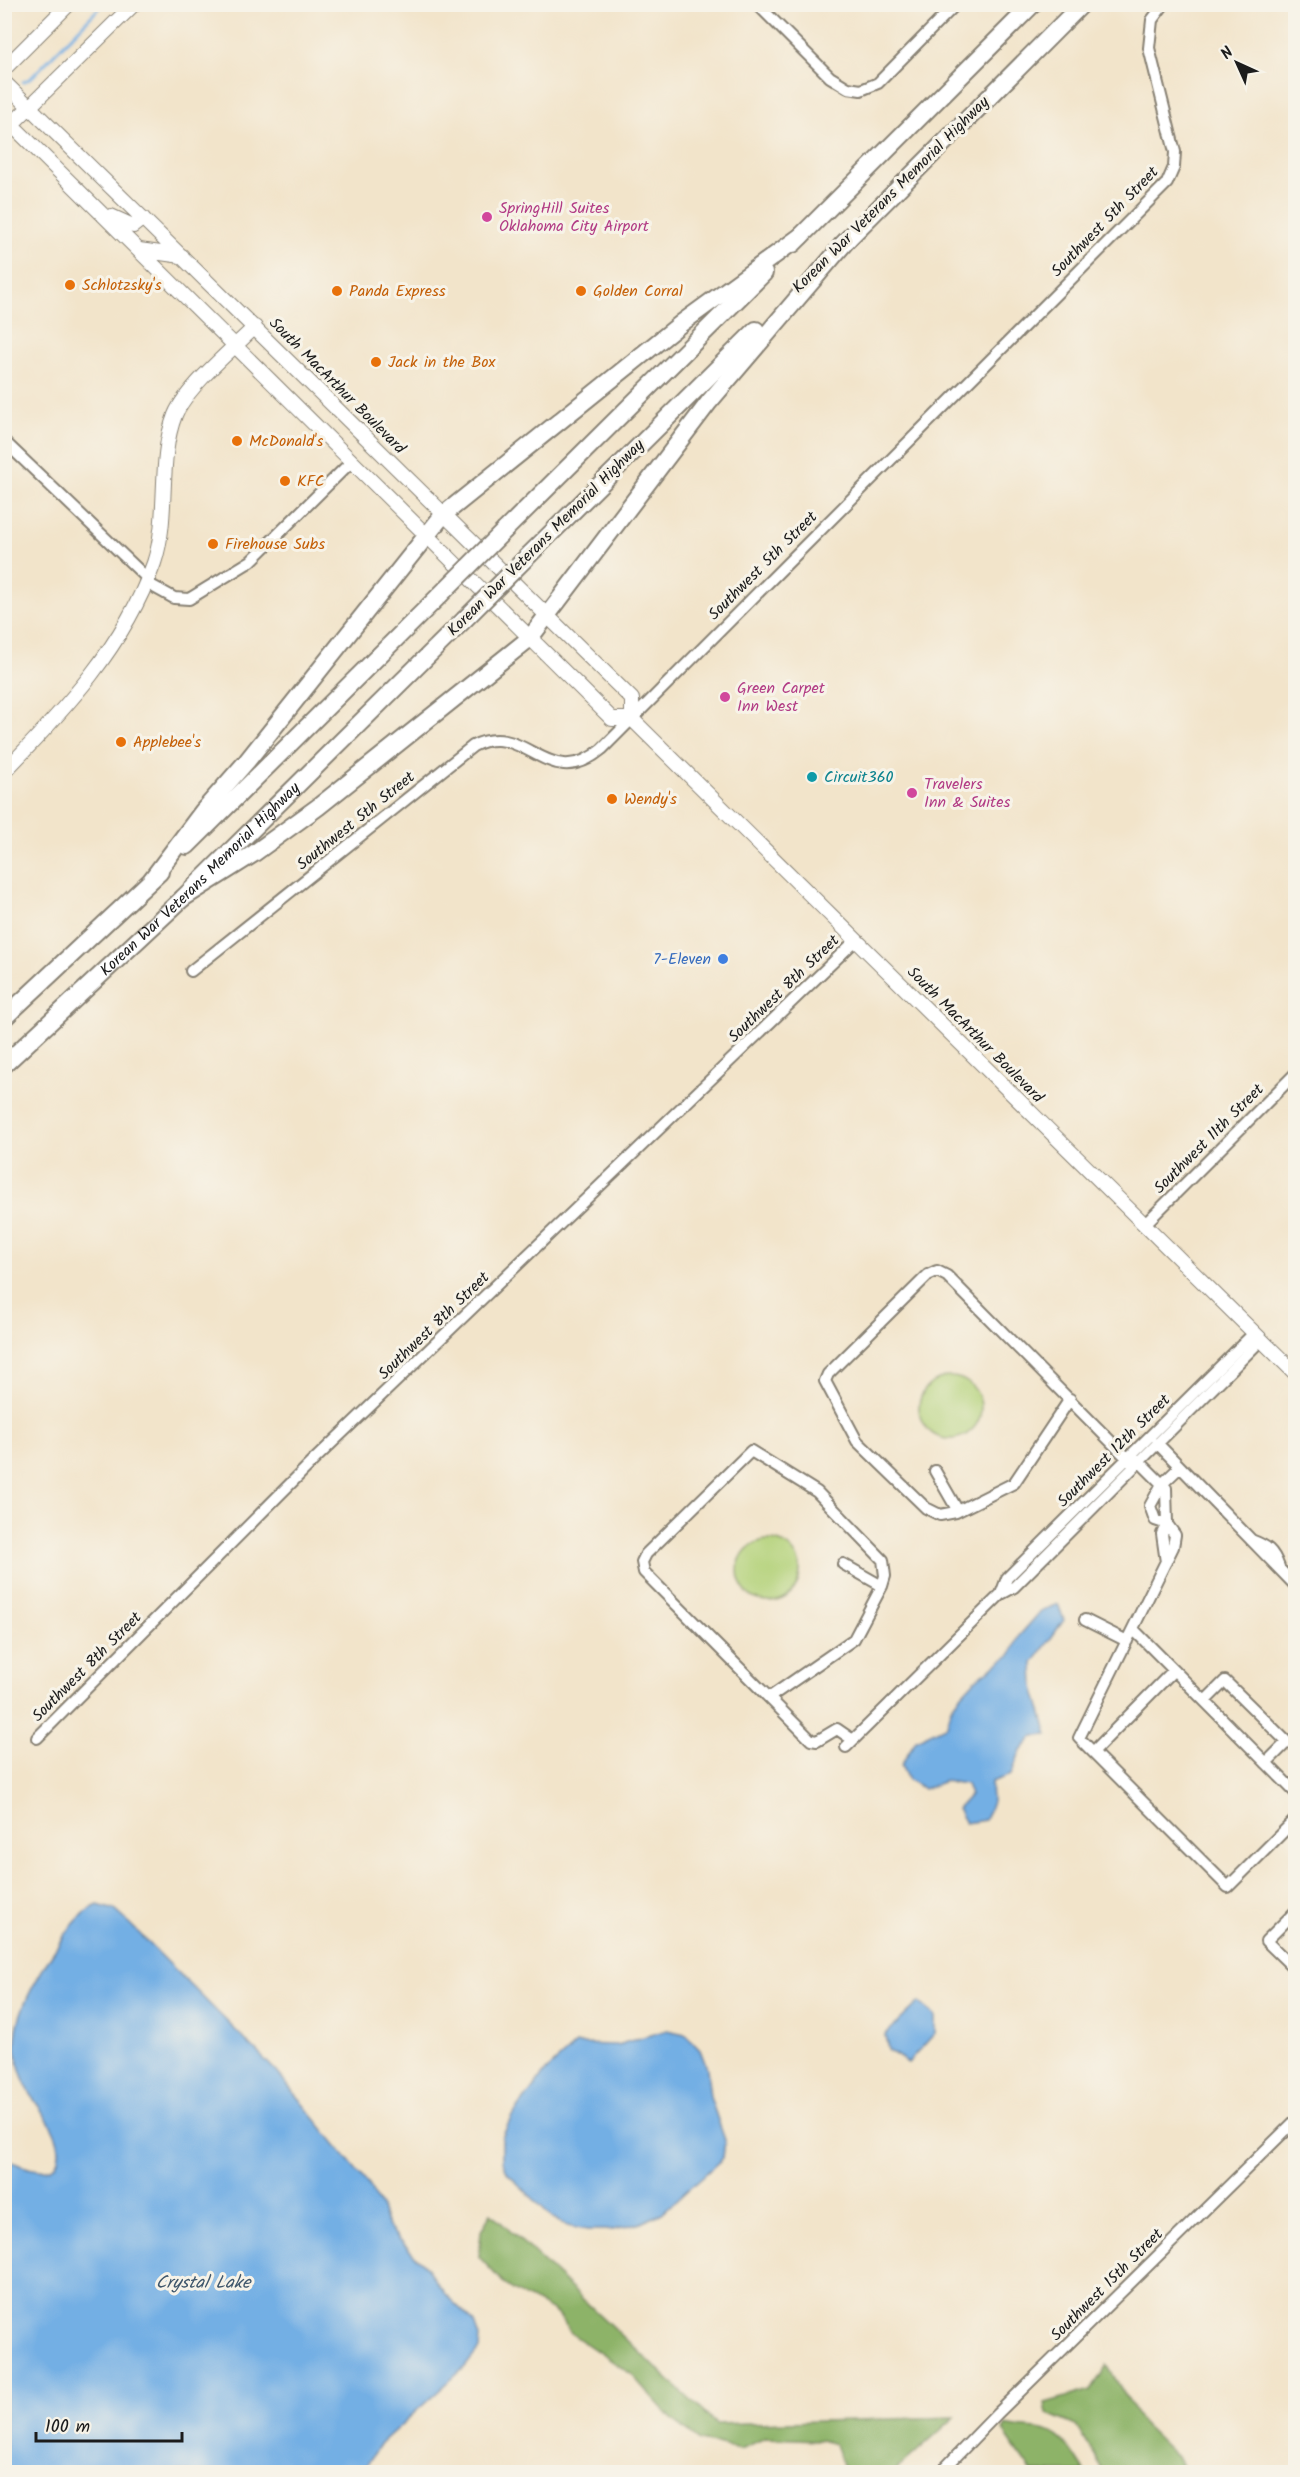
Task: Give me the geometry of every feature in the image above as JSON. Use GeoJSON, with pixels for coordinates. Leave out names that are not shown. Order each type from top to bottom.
{"type":"FeatureCollection","features":[{"type":"Feature","properties":{"kind":"highway","name":"Korean War Veterans Memorial Highway"},"geometry":{"type":"LineString","coordinates":[[4,1018],[152,879],[1033,4]]}},
{"type":"Feature","properties":{"kind":"highway","name":"Korean War Veterans Memorial Highway"},"geometry":{"type":"LineString","coordinates":[[4,1065],[183,898],[1082,4]]}},
{"type":"Feature","properties":{"kind":"highway"},"geometry":{"type":"LineString","coordinates":[[152,879],[203,811],[247,761],[443,515],[693,315],[801,236]]}},
{"type":"Feature","properties":{"kind":"highway"},"geometry":{"type":"LineString","coordinates":[[183,898],[253,854],[318,807],[530,638],[720,387],[848,238]]}},
{"type":"Feature","properties":{"kind":"main road"},"geometry":{"type":"LineString","coordinates":[[4,69],[69,4]]}},
{"type":"Feature","properties":{"kind":"main road"},"geometry":{"type":"LineString","coordinates":[[7,124],[30,107],[134,4]]}},
{"type":"Feature","properties":{"kind":"main road","name":"South MacArthur Boulevard"},"geometry":{"type":"LineString","coordinates":[[4,82],[632,699],[632,719]]}},
{"type":"Feature","properties":{"kind":"main road","name":"South MacArthur Boulevard"},"geometry":{"type":"LineString","coordinates":[[7,124],[236,345],[612,718],[632,719],[1296,1374]]}},
{"type":"Feature","properties":{"kind":"main road"},"geometry":{"type":"LineString","coordinates":[[96,208],[129,226],[134,226],[143,218]]}},
{"type":"Feature","properties":{"kind":"main road"},"geometry":{"type":"LineString","coordinates":[[139,250],[182,256]]}},
{"type":"Feature","properties":{"kind":"main road"},"geometry":{"type":"LineString","coordinates":[[4,772],[72,701],[119,638],[146,580],[161,537],[170,431],[176,412],[189,394],[255,327]]}},
{"type":"Feature","properties":{"kind":"street"},"geometry":{"type":"LineString","coordinates":[[757,4],[830,77],[848,88],[861,90],[878,83],[956,4]]}},
{"type":"Feature","properties":{"kind":"street","name":"Southwest 5th Street"},"geometry":{"type":"LineString","coordinates":[[191,972],[473,746],[489,741],[508,741],[555,765],[576,763],[594,756],[632,719],[1167,183],[1174,167],[1175,152],[1148,39],[1152,20],[1164,4]]}},
{"type":"Feature","properties":{"kind":"street"},"geometry":{"type":"LineString","coordinates":[[4,441],[146,580],[174,598],[189,599],[251,561],[352,461]]}},
{"type":"Feature","properties":{"kind":"street","name":"Southwest 8th Street"},"geometry":{"type":"LineString","coordinates":[[37,1738],[315,1460],[855,940]]}},
{"type":"Feature","properties":{"kind":"street","name":"Southwest 11th Street"},"geometry":{"type":"LineString","coordinates":[[1144,1225],[1296,1073]]}},
{"type":"Feature","properties":{"kind":"street"},"geometry":{"type":"LineString","coordinates":[[1070,1400],[1014,1482],[950,1515],[932,1513],[857,1441],[826,1388],[828,1374],[928,1275],[937,1271],[947,1276],[1070,1400],[1166,1488],[1167,1524],[1162,1534],[1166,1562],[1079,1738],[1228,1887],[1296,1819]]}},
{"type":"Feature","properties":{"kind":"street","name":"Southwest 12th Street"},"geometry":{"type":"LineString","coordinates":[[1134,1460],[1157,1443],[1257,1337]]}},
{"type":"Feature","properties":{"kind":"street","name":"Southwest 12th Street"},"geometry":{"type":"LineString","coordinates":[[770,1697],[811,1740],[817,1742],[837,1729],[849,1744],[1000,1594],[1007,1578],[1134,1460],[1257,1337]]}},
{"type":"Feature","properties":{"kind":"street"},"geometry":{"type":"LineString","coordinates":[[1157,1443],[1251,1540],[1267,1546],[1274,1554],[1279,1567],[1296,1586]]}},
{"type":"Feature","properties":{"kind":"street"},"geometry":{"type":"LineString","coordinates":[[751,1451],[818,1492],[883,1560],[885,1568],[882,1586],[854,1639],[770,1697],[644,1572],[642,1562],[646,1554],[751,1451]]}},
{"type":"Feature","properties":{"kind":"street"},"geometry":{"type":"LineString","coordinates":[[1167,1524],[1155,1520],[1150,1506],[1162,1484],[1180,1467]]}},
{"type":"Feature","properties":{"kind":"street"},"geometry":{"type":"LineString","coordinates":[[935,1471],[958,1511]]}},
{"type":"Feature","properties":{"kind":"street"},"geometry":{"type":"LineString","coordinates":[[843,1564],[882,1586]]}},
{"type":"Feature","properties":{"kind":"street"},"geometry":{"type":"LineString","coordinates":[[1085,1620],[1127,1641]]}},
{"type":"Feature","properties":{"kind":"street"},"geometry":{"type":"LineString","coordinates":[[1133,1629],[1296,1793]]}},
{"type":"Feature","properties":{"kind":"street"},"geometry":{"type":"LineString","coordinates":[[1093,1752],[1174,1670]]}},
{"type":"Feature","properties":{"kind":"street"},"geometry":{"type":"LineString","coordinates":[[1205,1701],[1225,1681],[1287,1743],[1266,1763]]}},
{"type":"Feature","properties":{"kind":"street"},"geometry":{"type":"LineString","coordinates":[[1296,1911],[1266,1941],[1296,1970]]}},
{"type":"Feature","properties":{"kind":"street","name":"Southwest 15th Street"},"geometry":{"type":"LineString","coordinates":[[941,2472],[1296,2120]]}},
{"type":"Feature","properties":{"kind":"green space"},"geometry":{"type":"Polygon","coordinates":[[[944,1377],[956,1377],[972,1386],[979,1396],[981,1408],[979,1420],[972,1430],[956,1439],[944,1439],[933,1434],[924,1425],[919,1414],[919,1402],[924,1391],[933,1382],[944,1377]]]}},
{"type":"Feature","properties":{"kind":"green space"},"geometry":{"type":"Polygon","coordinates":[[[763,1540],[775,1540],[791,1549],[798,1559],[800,1571],[798,1583],[791,1593],[775,1602],[763,1602],[752,1597],[743,1588],[738,1577],[738,1565],[743,1554],[752,1545],[763,1540]]]}},
{"type":"Feature","properties":{"kind":"green space"},"geometry":{"type":"Polygon","coordinates":[[[491,2213],[716,2424],[955,2417],[894,2472],[845,2472],[835,2444],[820,2440],[765,2438],[741,2449],[700,2441],[672,2419],[631,2374],[569,2332],[565,2323],[551,2310],[506,2285],[479,2257],[481,2231],[491,2213]]]}},
{"type":"Feature","properties":{"kind":"green space"},"geometry":{"type":"Polygon","coordinates":[[[1107,2365],[1141,2422],[1177,2457],[1185,2472],[1105,2472],[1076,2426],[1047,2414],[1045,2403],[1091,2390],[1107,2365]]]}},
{"type":"Feature","properties":{"kind":"green space"},"geometry":{"type":"Polygon","coordinates":[[[1006,2425],[1038,2429],[1054,2434],[1071,2451],[1085,2472],[1032,2472],[1003,2431],[1006,2425]]]}},
{"type":"Feature","properties":{"kind":"water"},"geometry":{"type":"Polygon","coordinates":[[[1058,1604],[1064,1620],[1033,1663],[1034,1687],[1048,1735],[1034,1736],[1020,1752],[1011,1775],[991,1782],[992,1802],[985,1820],[965,1823],[957,1809],[970,1795],[966,1784],[945,1781],[924,1789],[908,1780],[901,1765],[916,1740],[947,1725],[953,1704],[975,1680],[1011,1654],[1019,1636],[1041,1611],[1058,1604]]]}},
{"type":"Feature","properties":{"kind":"water","name":"Crystal Lake"},"geometry":{"type":"Polygon","coordinates":[[[98,1905],[115,1910],[125,1919],[277,2072],[366,2182],[382,2208],[388,2227],[426,2267],[445,2294],[475,2323],[480,2337],[479,2349],[465,2367],[381,2443],[362,2472],[5,2472],[5,2158],[29,2168],[46,2170],[53,2167],[58,2160],[59,2150],[54,2131],[24,2081],[18,2063],[17,2029],[38,1977],[64,1936],[83,1914],[98,1905]]]}},
{"type":"Feature","properties":{"kind":"water"},"geometry":{"type":"Polygon","coordinates":[[[919,2002],[935,2016],[935,2033],[908,2063],[888,2050],[885,2035],[919,2002]]]}},
{"type":"Feature","properties":{"kind":"water"},"geometry":{"type":"Polygon","coordinates":[[[667,2030],[685,2034],[700,2050],[707,2068],[710,2097],[725,2140],[723,2158],[662,2213],[641,2223],[613,2230],[587,2230],[567,2226],[553,2218],[508,2174],[502,2161],[502,2138],[511,2118],[546,2071],[576,2044],[617,2045],[667,2030]]]}},
{"type":"Feature","properties":{"kind":"waterway"},"geometry":{"type":"LineString","coordinates":[[23,82],[31,78],[103,4]]}},
{"type":"Feature","properties":{"kind":"place","name":"SpringHill Suites Oklahoma City Airport"},"geometry":{"type":"Point","coordinates":[487,217]}},
{"type":"Feature","properties":{"kind":"place","name":"Schlotzsky's"},"geometry":{"type":"Point","coordinates":[70,285]}},
{"type":"Feature","properties":{"kind":"place","name":"Panda Express"},"geometry":{"type":"Point","coordinates":[337,291]}},
{"type":"Feature","properties":{"kind":"place","name":"Golden Corral"},"geometry":{"type":"Point","coordinates":[581,291]}},
{"type":"Feature","properties":{"kind":"place","name":"Jack in the Box"},"geometry":{"type":"Point","coordinates":[376,362]}},
{"type":"Feature","properties":{"kind":"place","name":"McDonald's"},"geometry":{"type":"Point","coordinates":[237,441]}},
{"type":"Feature","properties":{"kind":"place","name":"KFC"},"geometry":{"type":"Point","coordinates":[285,481]}},
{"type":"Feature","properties":{"kind":"place","name":"Firehouse Subs"},"geometry":{"type":"Point","coordinates":[213,544]}},
{"type":"Feature","properties":{"kind":"place","name":"Green Carpet Inn West"},"geometry":{"type":"Point","coordinates":[725,697]}},
{"type":"Feature","properties":{"kind":"place","name":"Applebee's"},"geometry":{"type":"Point","coordinates":[121,742]}},
{"type":"Feature","properties":{"kind":"place","name":"Circuit360"},"geometry":{"type":"Point","coordinates":[812,777]}},
{"type":"Feature","properties":{"kind":"place","name":"Travelers Inn & Suites"},"geometry":{"type":"Point","coordinates":[912,793]}},
{"type":"Feature","properties":{"kind":"place","name":"Wendy's"},"geometry":{"type":"Point","coordinates":[612,799]}},
{"type":"Feature","properties":{"kind":"place","name":"7-Eleven"},"geometry":{"type":"Point","coordinates":[723,959]}}]}
